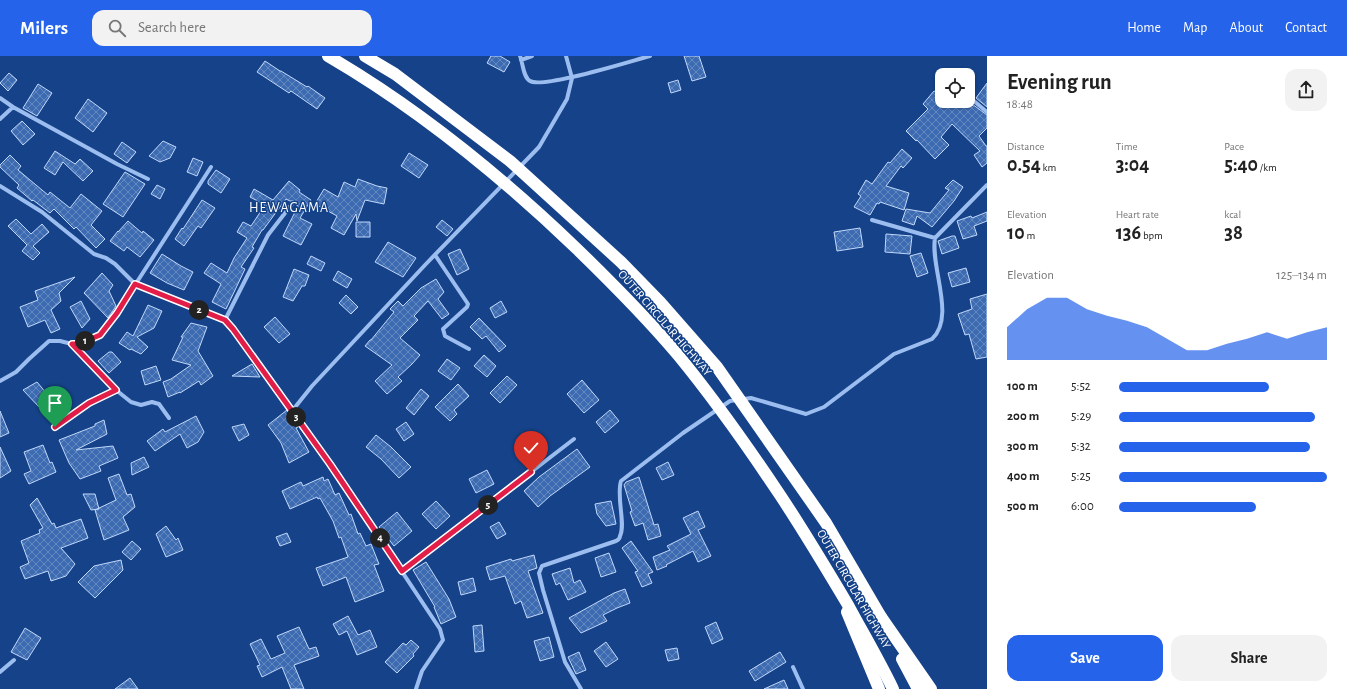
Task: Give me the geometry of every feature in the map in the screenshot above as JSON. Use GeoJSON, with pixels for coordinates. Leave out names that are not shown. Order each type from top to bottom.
{"type":"FeatureCollection","features":[{"type":"Feature","properties":{"kind":"highway","name":"OUTER CIRCULAR HIGHWAY"},"geometry":{"type":"LineString","coordinates":[[328,56],[383,90],[469,153],[538,211],[626,297],[686,365],[742,440],[808,537],[864,634],[893,689]]}},
{"type":"Feature","properties":{"kind":"highway","name":"OUTER CIRCULAR HIGHWAY"},"geometry":{"type":"LineString","coordinates":[[365,56],[395,74],[510,161],[621,262],[660,302],[717,367],[826,523],[881,617],[918,689]]}},
{"type":"Feature","properties":{"kind":"highway"},"geometry":{"type":"LineString","coordinates":[[835,583],[879,689]]}},
{"type":"Feature","properties":{"kind":"highway"},"geometry":{"type":"LineString","coordinates":[[881,617],[931,689]]}},
{"type":"Feature","properties":{"kind":"street"},"geometry":{"type":"LineString","coordinates":[[532,56],[520,58],[527,78],[531,82],[538,83],[572,78],[650,56]]}},
{"type":"Feature","properties":{"kind":"street"},"geometry":{"type":"LineString","coordinates":[[292,411],[312,386],[539,147],[567,99],[572,78],[566,56]]}},
{"type":"Feature","properties":{"kind":"street"},"geometry":{"type":"LineString","coordinates":[[0,98],[13,107],[117,164],[148,179]]}},
{"type":"Feature","properties":{"kind":"street"},"geometry":{"type":"LineString","coordinates":[[975,102],[987,112]]}},
{"type":"Feature","properties":{"kind":"street"},"geometry":{"type":"LineString","coordinates":[[0,119],[13,107]]}},
{"type":"Feature","properties":{"kind":"street"},"geometry":{"type":"LineString","coordinates":[[0,381],[16,372],[49,341],[79,344],[100,335],[117,313],[211,167]]}},
{"type":"Feature","properties":{"kind":"street"},"geometry":{"type":"LineString","coordinates":[[582,689],[565,662],[543,590],[539,573],[542,566],[616,541],[620,536],[622,526],[619,489],[621,481],[683,433],[730,401],[751,398],[806,414],[824,407],[894,354],[932,339],[936,335],[941,325],[941,294],[933,247],[935,238],[987,185]]}},
{"type":"Feature","properties":{"kind":"street"},"geometry":{"type":"LineString","coordinates":[[0,186],[42,212],[94,254],[106,258],[115,264],[135,284],[225,320],[233,329],[292,411],[440,629],[443,640],[422,671],[416,689]]}},
{"type":"Feature","properties":{"kind":"street"},"geometry":{"type":"LineString","coordinates":[[225,320],[268,235],[292,204]]}},
{"type":"Feature","properties":{"kind":"street"},"geometry":{"type":"LineString","coordinates":[[872,220],[935,238]]}},
{"type":"Feature","properties":{"kind":"street"},"geometry":{"type":"LineString","coordinates":[[435,255],[468,304],[467,307],[443,329],[443,332],[445,336],[469,349]]}},
{"type":"Feature","properties":{"kind":"street"},"geometry":{"type":"LineString","coordinates":[[72,344],[116,390],[131,402],[141,405],[152,402],[159,404],[169,418]]}},
{"type":"Feature","properties":{"kind":"street"},"geometry":{"type":"LineString","coordinates":[[55,427],[89,403],[116,390]]}},
{"type":"Feature","properties":{"kind":"street"},"geometry":{"type":"LineString","coordinates":[[402,571],[574,439]]}},
{"type":"Feature","properties":{"kind":"street"},"geometry":{"type":"LineString","coordinates":[[0,672],[14,660]]}},
{"type":"Feature","properties":{"kind":"street"},"geometry":{"type":"LineString","coordinates":[[793,667],[803,689]]}},
{"type":"Feature","properties":{"kind":"building"},"geometry":{"type":"Polygon","coordinates":[[[491,56],[500,56],[510,62],[504,72],[487,63],[491,56]]]}},
{"type":"Feature","properties":{"kind":"building"},"geometry":{"type":"Polygon","coordinates":[[[684,56],[699,56],[706,77],[692,81],[684,56]]]}},
{"type":"Feature","properties":{"kind":"building"},"geometry":{"type":"Polygon","coordinates":[[[265,61],[307,87],[308,86],[325,98],[317,109],[291,91],[289,93],[257,72],[265,61]]]}},
{"type":"Feature","properties":{"kind":"building"},"geometry":{"type":"Polygon","coordinates":[[[9,73],[17,80],[8,91],[0,83],[9,73]]]}},
{"type":"Feature","properties":{"kind":"building"},"geometry":{"type":"Polygon","coordinates":[[[678,80],[681,90],[671,93],[668,83],[678,80]]]}},
{"type":"Feature","properties":{"kind":"building"},"geometry":{"type":"Polygon","coordinates":[[[987,83],[987,107],[976,98],[987,83]]]}},
{"type":"Feature","properties":{"kind":"building"},"geometry":{"type":"Polygon","coordinates":[[[38,84],[52,93],[37,116],[23,108],[38,84]]]}},
{"type":"Feature","properties":{"kind":"building"},"geometry":{"type":"Polygon","coordinates":[[[934,91],[935,108],[975,108],[975,106],[987,115],[987,128],[979,136],[987,146],[987,163],[982,167],[974,155],[980,151],[952,124],[941,137],[949,145],[935,159],[906,131],[928,109],[923,104],[934,91]]]}},
{"type":"Feature","properties":{"kind":"building"},"geometry":{"type":"Polygon","coordinates":[[[88,99],[107,113],[93,132],[75,118],[88,99]]]}},
{"type":"Feature","properties":{"kind":"building"},"geometry":{"type":"Polygon","coordinates":[[[22,121],[35,134],[23,145],[11,131],[22,121]]]}},
{"type":"Feature","properties":{"kind":"building"},"geometry":{"type":"Polygon","coordinates":[[[163,141],[176,147],[170,158],[160,162],[149,156],[163,141]]]}},
{"type":"Feature","properties":{"kind":"building"},"geometry":{"type":"Polygon","coordinates":[[[122,142],[136,152],[127,163],[114,154],[122,142]]]}},
{"type":"Feature","properties":{"kind":"building"},"geometry":{"type":"Polygon","coordinates":[[[902,149],[912,158],[903,168],[901,166],[886,186],[909,193],[904,210],[880,202],[879,204],[877,203],[870,215],[854,207],[861,196],[858,194],[866,180],[872,184],[888,162],[890,163],[902,149]]]}},
{"type":"Feature","properties":{"kind":"building"},"geometry":{"type":"Polygon","coordinates":[[[55,151],[75,164],[80,159],[93,171],[83,181],[63,162],[55,175],[44,168],[55,151]]]}},
{"type":"Feature","properties":{"kind":"building"},"geometry":{"type":"Polygon","coordinates":[[[409,153],[428,165],[419,178],[401,166],[409,153]]]}},
{"type":"Feature","properties":{"kind":"building"},"geometry":{"type":"Polygon","coordinates":[[[10,155],[21,166],[18,170],[48,195],[50,192],[70,208],[81,194],[102,211],[91,225],[105,239],[96,248],[76,227],[74,229],[54,209],[50,213],[33,200],[32,201],[17,188],[19,185],[0,167],[0,165],[10,155]]]}},
{"type":"Feature","properties":{"kind":"building"},"geometry":{"type":"Polygon","coordinates":[[[193,158],[203,162],[197,176],[187,172],[193,158]]]}},
{"type":"Feature","properties":{"kind":"building"},"geometry":{"type":"Polygon","coordinates":[[[216,170],[230,179],[221,193],[208,184],[208,181],[216,170]]]}},
{"type":"Feature","properties":{"kind":"building"},"geometry":{"type":"Polygon","coordinates":[[[125,172],[145,184],[123,217],[103,204],[125,172]]]}},
{"type":"Feature","properties":{"kind":"building"},"geometry":{"type":"Polygon","coordinates":[[[358,179],[387,188],[384,204],[365,200],[357,221],[356,214],[344,235],[331,228],[337,216],[315,204],[324,189],[338,197],[344,182],[355,187],[358,179]]]}},
{"type":"Feature","properties":{"kind":"building"},"geometry":{"type":"Polygon","coordinates":[[[953,180],[963,187],[954,201],[932,227],[917,216],[914,225],[902,221],[906,209],[930,213],[949,190],[945,188],[953,180]]]}},
{"type":"Feature","properties":{"kind":"building"},"geometry":{"type":"Polygon","coordinates":[[[289,181],[300,190],[299,192],[311,200],[300,218],[312,224],[301,245],[283,236],[298,206],[294,201],[286,199],[262,230],[252,247],[254,248],[241,267],[245,269],[226,309],[212,302],[221,284],[204,273],[211,263],[227,273],[234,258],[247,238],[237,232],[243,222],[251,226],[265,205],[250,197],[254,189],[273,200],[289,181]]]}},
{"type":"Feature","properties":{"kind":"building"},"geometry":{"type":"Polygon","coordinates":[[[157,185],[165,189],[160,199],[151,194],[157,185]]]}},
{"type":"Feature","properties":{"kind":"building"},"geometry":{"type":"Polygon","coordinates":[[[202,200],[215,208],[201,228],[198,226],[184,246],[175,239],[202,200]]]}},
{"type":"Feature","properties":{"kind":"building"},"geometry":{"type":"Polygon","coordinates":[[[987,212],[987,221],[974,226],[977,235],[963,239],[957,221],[971,216],[972,218],[987,212]]]}},
{"type":"Feature","properties":{"kind":"building"},"geometry":{"type":"Polygon","coordinates":[[[16,219],[31,234],[42,224],[49,232],[33,246],[40,253],[33,260],[22,251],[27,245],[8,226],[16,219]]]}},
{"type":"Feature","properties":{"kind":"building"},"geometry":{"type":"Polygon","coordinates":[[[442,220],[453,229],[447,236],[436,227],[442,220]]]}},
{"type":"Feature","properties":{"kind":"building"},"geometry":{"type":"Polygon","coordinates":[[[128,221],[142,233],[143,231],[154,240],[140,257],[127,247],[124,251],[110,241],[128,221]]]}},
{"type":"Feature","properties":{"kind":"building"},"geometry":{"type":"Polygon","coordinates":[[[356,222],[370,222],[370,237],[356,237],[356,222]]]}},
{"type":"Feature","properties":{"kind":"building"},"geometry":{"type":"Polygon","coordinates":[[[860,228],[863,247],[837,251],[834,232],[860,228]]]}},
{"type":"Feature","properties":{"kind":"building"},"geometry":{"type":"Polygon","coordinates":[[[886,234],[912,236],[910,254],[885,252],[886,234]]]}},
{"type":"Feature","properties":{"kind":"building"},"geometry":{"type":"Polygon","coordinates":[[[955,236],[959,248],[942,254],[938,241],[955,236]]]}},
{"type":"Feature","properties":{"kind":"building"},"geometry":{"type":"Polygon","coordinates":[[[388,242],[416,258],[403,277],[375,262],[388,242]]]}},
{"type":"Feature","properties":{"kind":"building"},"geometry":{"type":"Polygon","coordinates":[[[460,249],[469,269],[457,275],[448,254],[460,249]]]}},
{"type":"Feature","properties":{"kind":"building"},"geometry":{"type":"Polygon","coordinates":[[[921,253],[928,273],[917,277],[910,256],[921,253]]]}},
{"type":"Feature","properties":{"kind":"building"},"geometry":{"type":"Polygon","coordinates":[[[162,254],[193,272],[184,290],[167,283],[150,273],[162,254]]]}},
{"type":"Feature","properties":{"kind":"building"},"geometry":{"type":"Polygon","coordinates":[[[311,256],[325,263],[321,271],[307,264],[311,256]]]}},
{"type":"Feature","properties":{"kind":"building"},"geometry":{"type":"Polygon","coordinates":[[[966,268],[970,282],[952,287],[948,273],[966,268]]]}},
{"type":"Feature","properties":{"kind":"building"},"geometry":{"type":"Polygon","coordinates":[[[294,269],[309,275],[305,286],[302,286],[293,301],[283,297],[294,269]]]}},
{"type":"Feature","properties":{"kind":"building"},"geometry":{"type":"Polygon","coordinates":[[[338,271],[352,279],[347,288],[333,280],[338,271]]]}},
{"type":"Feature","properties":{"kind":"building"},"geometry":{"type":"Polygon","coordinates":[[[102,273],[113,285],[109,291],[116,306],[108,318],[84,293],[102,273]]]}},
{"type":"Feature","properties":{"kind":"building"},"geometry":{"type":"Polygon","coordinates":[[[75,277],[59,293],[61,301],[51,310],[60,329],[51,333],[45,320],[28,327],[20,307],[38,300],[35,291],[75,277]]]}},
{"type":"Feature","properties":{"kind":"building"},"geometry":{"type":"Polygon","coordinates":[[[436,279],[444,292],[438,299],[449,314],[442,319],[428,301],[414,316],[418,320],[400,338],[420,355],[398,377],[402,381],[387,394],[375,381],[392,365],[365,346],[394,312],[390,309],[398,301],[403,306],[421,288],[436,279]]]}},
{"type":"Feature","properties":{"kind":"building"},"geometry":{"type":"Polygon","coordinates":[[[987,294],[987,357],[976,359],[969,334],[965,335],[958,314],[972,309],[970,299],[987,294]]]}},
{"type":"Feature","properties":{"kind":"building"},"geometry":{"type":"Polygon","coordinates":[[[346,295],[358,307],[351,314],[339,303],[346,295]]]}},
{"type":"Feature","properties":{"kind":"building"},"geometry":{"type":"Polygon","coordinates":[[[81,301],[90,319],[82,328],[70,307],[81,301]]]}},
{"type":"Feature","properties":{"kind":"building"},"geometry":{"type":"Polygon","coordinates":[[[501,301],[507,312],[495,318],[490,308],[501,301]]]}},
{"type":"Feature","properties":{"kind":"building"},"geometry":{"type":"Polygon","coordinates":[[[148,305],[162,311],[154,328],[137,337],[148,347],[141,354],[131,349],[130,350],[119,343],[127,332],[133,336],[148,305]]]}},
{"type":"Feature","properties":{"kind":"building"},"geometry":{"type":"Polygon","coordinates":[[[275,317],[290,334],[279,343],[264,327],[275,317]]]}},
{"type":"Feature","properties":{"kind":"building"},"geometry":{"type":"Polygon","coordinates":[[[479,318],[506,346],[499,352],[486,336],[482,339],[470,327],[479,318]]]}},
{"type":"Feature","properties":{"kind":"building"},"geometry":{"type":"Polygon","coordinates":[[[191,323],[207,327],[198,351],[213,376],[201,385],[199,381],[180,393],[168,397],[163,382],[171,379],[191,365],[172,360],[183,337],[181,337],[191,323]]]}},
{"type":"Feature","properties":{"kind":"building"},"geometry":{"type":"Polygon","coordinates":[[[109,352],[112,352],[121,362],[109,373],[98,361],[109,352]]]}},
{"type":"Feature","properties":{"kind":"building"},"geometry":{"type":"Polygon","coordinates":[[[484,355],[496,366],[487,377],[474,366],[484,355]]]}},
{"type":"Feature","properties":{"kind":"building"},"geometry":{"type":"Polygon","coordinates":[[[447,359],[460,368],[451,380],[438,371],[447,359]]]}},
{"type":"Feature","properties":{"kind":"building"},"geometry":{"type":"Polygon","coordinates":[[[252,364],[260,377],[232,376],[252,364]]]}},
{"type":"Feature","properties":{"kind":"building"},"geometry":{"type":"Polygon","coordinates":[[[156,366],[161,380],[145,385],[141,371],[156,366]]]}},
{"type":"Feature","properties":{"kind":"building"},"geometry":{"type":"Polygon","coordinates":[[[507,376],[517,385],[500,403],[490,393],[507,376]]]}},
{"type":"Feature","properties":{"kind":"building"},"geometry":{"type":"Polygon","coordinates":[[[582,380],[599,400],[584,413],[567,394],[582,380]]]}},
{"type":"Feature","properties":{"kind":"building"},"geometry":{"type":"Polygon","coordinates":[[[37,382],[52,400],[40,408],[23,390],[37,382]]]}},
{"type":"Feature","properties":{"kind":"building"},"geometry":{"type":"Polygon","coordinates":[[[458,384],[469,396],[454,410],[457,414],[450,421],[435,407],[458,384]]]}},
{"type":"Feature","properties":{"kind":"building"},"geometry":{"type":"Polygon","coordinates":[[[421,389],[429,396],[414,415],[406,408],[421,389]]]}},
{"type":"Feature","properties":{"kind":"building"},"geometry":{"type":"Polygon","coordinates":[[[287,410],[298,427],[296,428],[309,452],[289,463],[281,443],[268,425],[287,410]]]}},
{"type":"Feature","properties":{"kind":"building"},"geometry":{"type":"Polygon","coordinates":[[[610,410],[619,421],[605,433],[596,422],[610,410]]]}},
{"type":"Feature","properties":{"kind":"building"},"geometry":{"type":"Polygon","coordinates":[[[0,411],[9,433],[0,437],[0,411]]]}},
{"type":"Feature","properties":{"kind":"building"},"geometry":{"type":"Polygon","coordinates":[[[196,416],[204,432],[198,442],[187,448],[180,434],[155,451],[147,441],[163,429],[165,432],[196,416]]]}},
{"type":"Feature","properties":{"kind":"building"},"geometry":{"type":"Polygon","coordinates":[[[104,420],[107,434],[76,450],[113,446],[118,458],[99,466],[101,471],[80,479],[69,463],[59,440],[95,426],[95,424],[104,420]]]}},
{"type":"Feature","properties":{"kind":"building"},"geometry":{"type":"Polygon","coordinates":[[[406,422],[414,434],[404,441],[396,429],[406,422]]]}},
{"type":"Feature","properties":{"kind":"building"},"geometry":{"type":"Polygon","coordinates":[[[244,424],[249,435],[239,441],[232,427],[244,424]]]}},
{"type":"Feature","properties":{"kind":"building"},"geometry":{"type":"Polygon","coordinates":[[[376,435],[391,447],[411,467],[399,478],[381,459],[366,447],[376,435]]]}},
{"type":"Feature","properties":{"kind":"building"},"geometry":{"type":"Polygon","coordinates":[[[534,438],[540,453],[521,460],[516,445],[534,438]]]}},
{"type":"Feature","properties":{"kind":"building"},"geometry":{"type":"Polygon","coordinates":[[[43,445],[50,463],[52,462],[56,472],[29,484],[24,474],[31,471],[24,452],[43,445]]]}},
{"type":"Feature","properties":{"kind":"building"},"geometry":{"type":"Polygon","coordinates":[[[0,447],[11,471],[0,478],[0,447]]]}},
{"type":"Feature","properties":{"kind":"building"},"geometry":{"type":"Polygon","coordinates":[[[577,449],[590,467],[550,496],[538,507],[524,491],[539,477],[577,449]]]}},
{"type":"Feature","properties":{"kind":"building"},"geometry":{"type":"Polygon","coordinates":[[[144,457],[149,467],[132,475],[131,463],[144,457]]]}},
{"type":"Feature","properties":{"kind":"building"},"geometry":{"type":"Polygon","coordinates":[[[668,462],[674,475],[662,480],[656,468],[668,462]]]}},
{"type":"Feature","properties":{"kind":"building"},"geometry":{"type":"Polygon","coordinates":[[[487,470],[494,484],[476,493],[469,479],[487,470]]]}},
{"type":"Feature","properties":{"kind":"building"},"geometry":{"type":"Polygon","coordinates":[[[119,474],[127,495],[131,494],[135,507],[123,517],[129,530],[104,540],[95,510],[116,500],[108,478],[119,474]]]}},
{"type":"Feature","properties":{"kind":"building"},"geometry":{"type":"Polygon","coordinates":[[[323,477],[324,481],[328,479],[335,495],[339,493],[349,515],[351,514],[358,534],[360,533],[366,546],[371,544],[379,564],[374,565],[384,591],[355,602],[346,577],[323,586],[316,568],[348,557],[341,537],[339,538],[333,521],[320,498],[318,499],[317,497],[290,509],[282,491],[301,482],[303,486],[323,477]]]}},
{"type":"Feature","properties":{"kind":"building"},"geometry":{"type":"Polygon","coordinates":[[[639,477],[654,525],[658,524],[661,536],[648,540],[643,523],[635,526],[630,512],[632,511],[624,485],[626,482],[639,477]]]}},
{"type":"Feature","properties":{"kind":"building"},"geometry":{"type":"Polygon","coordinates":[[[83,494],[95,494],[99,509],[91,510],[83,494]]]}},
{"type":"Feature","properties":{"kind":"building"},"geometry":{"type":"Polygon","coordinates":[[[37,498],[52,524],[54,523],[56,528],[81,519],[88,538],[61,548],[75,564],[66,576],[51,581],[48,571],[25,579],[20,567],[29,563],[21,541],[40,533],[39,530],[43,528],[30,505],[37,498]]]}},
{"type":"Feature","properties":{"kind":"building"},"geometry":{"type":"Polygon","coordinates":[[[436,501],[450,516],[436,529],[422,514],[436,501]]]}},
{"type":"Feature","properties":{"kind":"building"},"geometry":{"type":"Polygon","coordinates":[[[611,501],[616,524],[606,526],[597,514],[595,504],[611,501]]]}},
{"type":"Feature","properties":{"kind":"building"},"geometry":{"type":"Polygon","coordinates":[[[698,511],[705,527],[698,530],[711,556],[698,562],[693,551],[657,570],[653,557],[670,550],[667,546],[691,534],[683,518],[698,511]]]}},
{"type":"Feature","properties":{"kind":"building"},"geometry":{"type":"Polygon","coordinates":[[[397,512],[412,531],[394,546],[379,527],[397,512]]]}},
{"type":"Feature","properties":{"kind":"building"},"geometry":{"type":"Polygon","coordinates":[[[499,522],[506,534],[497,539],[490,527],[499,522]]]}},
{"type":"Feature","properties":{"kind":"building"},"geometry":{"type":"Polygon","coordinates":[[[166,526],[176,540],[178,538],[183,550],[166,557],[156,534],[166,526]]]}},
{"type":"Feature","properties":{"kind":"building"},"geometry":{"type":"Polygon","coordinates":[[[287,533],[291,542],[280,546],[276,537],[287,533]]]}},
{"type":"Feature","properties":{"kind":"building"},"geometry":{"type":"Polygon","coordinates":[[[132,541],[141,549],[131,560],[122,552],[132,541]]]}},
{"type":"Feature","properties":{"kind":"building"},"geometry":{"type":"Polygon","coordinates":[[[631,541],[653,572],[648,574],[652,583],[642,587],[635,572],[638,571],[622,548],[631,541]]]}},
{"type":"Feature","properties":{"kind":"building"},"geometry":{"type":"Polygon","coordinates":[[[609,553],[616,572],[601,577],[595,558],[609,553]]]}},
{"type":"Feature","properties":{"kind":"building"},"geometry":{"type":"Polygon","coordinates":[[[534,555],[537,568],[528,571],[543,613],[527,618],[521,601],[515,604],[505,576],[490,580],[486,567],[511,559],[512,561],[534,555]]]}},
{"type":"Feature","properties":{"kind":"building"},"geometry":{"type":"Polygon","coordinates":[[[121,560],[123,570],[95,598],[78,582],[94,566],[121,560]]]}},
{"type":"Feature","properties":{"kind":"building"},"geometry":{"type":"Polygon","coordinates":[[[426,562],[449,599],[456,617],[441,624],[435,607],[413,570],[426,562]]]}},
{"type":"Feature","properties":{"kind":"building"},"geometry":{"type":"Polygon","coordinates":[[[570,568],[574,583],[580,580],[586,592],[568,600],[560,583],[556,585],[552,574],[570,568]]]}},
{"type":"Feature","properties":{"kind":"building"},"geometry":{"type":"Polygon","coordinates":[[[473,578],[476,591],[461,595],[458,582],[473,578]]]}},
{"type":"Feature","properties":{"kind":"building"},"geometry":{"type":"Polygon","coordinates":[[[625,589],[630,603],[603,615],[607,621],[581,633],[569,618],[614,593],[625,589]]]}},
{"type":"Feature","properties":{"kind":"building"},"geometry":{"type":"Polygon","coordinates":[[[348,616],[358,635],[370,630],[377,647],[357,655],[347,631],[339,635],[333,624],[348,616]]]}},
{"type":"Feature","properties":{"kind":"building"},"geometry":{"type":"Polygon","coordinates":[[[716,622],[723,639],[712,644],[705,627],[716,622]]]}},
{"type":"Feature","properties":{"kind":"building"},"geometry":{"type":"Polygon","coordinates":[[[482,625],[484,651],[475,652],[473,626],[482,625]]]}},
{"type":"Feature","properties":{"kind":"building"},"geometry":{"type":"Polygon","coordinates":[[[299,627],[309,649],[316,647],[319,656],[294,665],[304,689],[291,689],[282,667],[262,677],[257,666],[260,665],[250,644],[261,639],[271,659],[285,653],[277,636],[299,627]]]}},
{"type":"Feature","properties":{"kind":"building"},"geometry":{"type":"Polygon","coordinates":[[[25,628],[41,638],[27,660],[11,652],[25,628]]]}},
{"type":"Feature","properties":{"kind":"building"},"geometry":{"type":"Polygon","coordinates":[[[549,637],[554,657],[540,661],[534,641],[549,637]]]}},
{"type":"Feature","properties":{"kind":"building"},"geometry":{"type":"Polygon","coordinates":[[[411,640],[419,647],[413,654],[414,656],[397,673],[385,662],[403,643],[406,645],[411,640]]]}},
{"type":"Feature","properties":{"kind":"building"},"geometry":{"type":"Polygon","coordinates":[[[606,642],[618,659],[606,667],[594,651],[606,642]]]}},
{"type":"Feature","properties":{"kind":"building"},"geometry":{"type":"Polygon","coordinates":[[[677,648],[679,659],[668,661],[665,650],[677,648]]]}},
{"type":"Feature","properties":{"kind":"building"},"geometry":{"type":"Polygon","coordinates":[[[579,652],[586,670],[576,674],[568,657],[579,652]]]}},
{"type":"Feature","properties":{"kind":"building"},"geometry":{"type":"Polygon","coordinates":[[[780,652],[786,662],[755,681],[749,671],[780,652]]]}},
{"type":"Feature","properties":{"kind":"building"},"geometry":{"type":"Polygon","coordinates":[[[130,678],[138,689],[115,689],[130,678]]]}},
{"type":"Feature","properties":{"kind":"building"},"geometry":{"type":"Polygon","coordinates":[[[784,680],[788,689],[764,689],[784,680]]]}},
{"type":"Feature","properties":{"kind":"district","name":"HEWAGAMA"},"geometry":{"type":"Point","coordinates":[289,207]}},
{"type":"Feature","properties":{"kind":"route"},"geometry":{"type":"LineString","coordinates":[[55,427],[89,403],[116,390],[72,344],[79,344],[100,335],[117,313],[135,284],[225,320],[330,464],[402,571],[531,472]]}}]}
